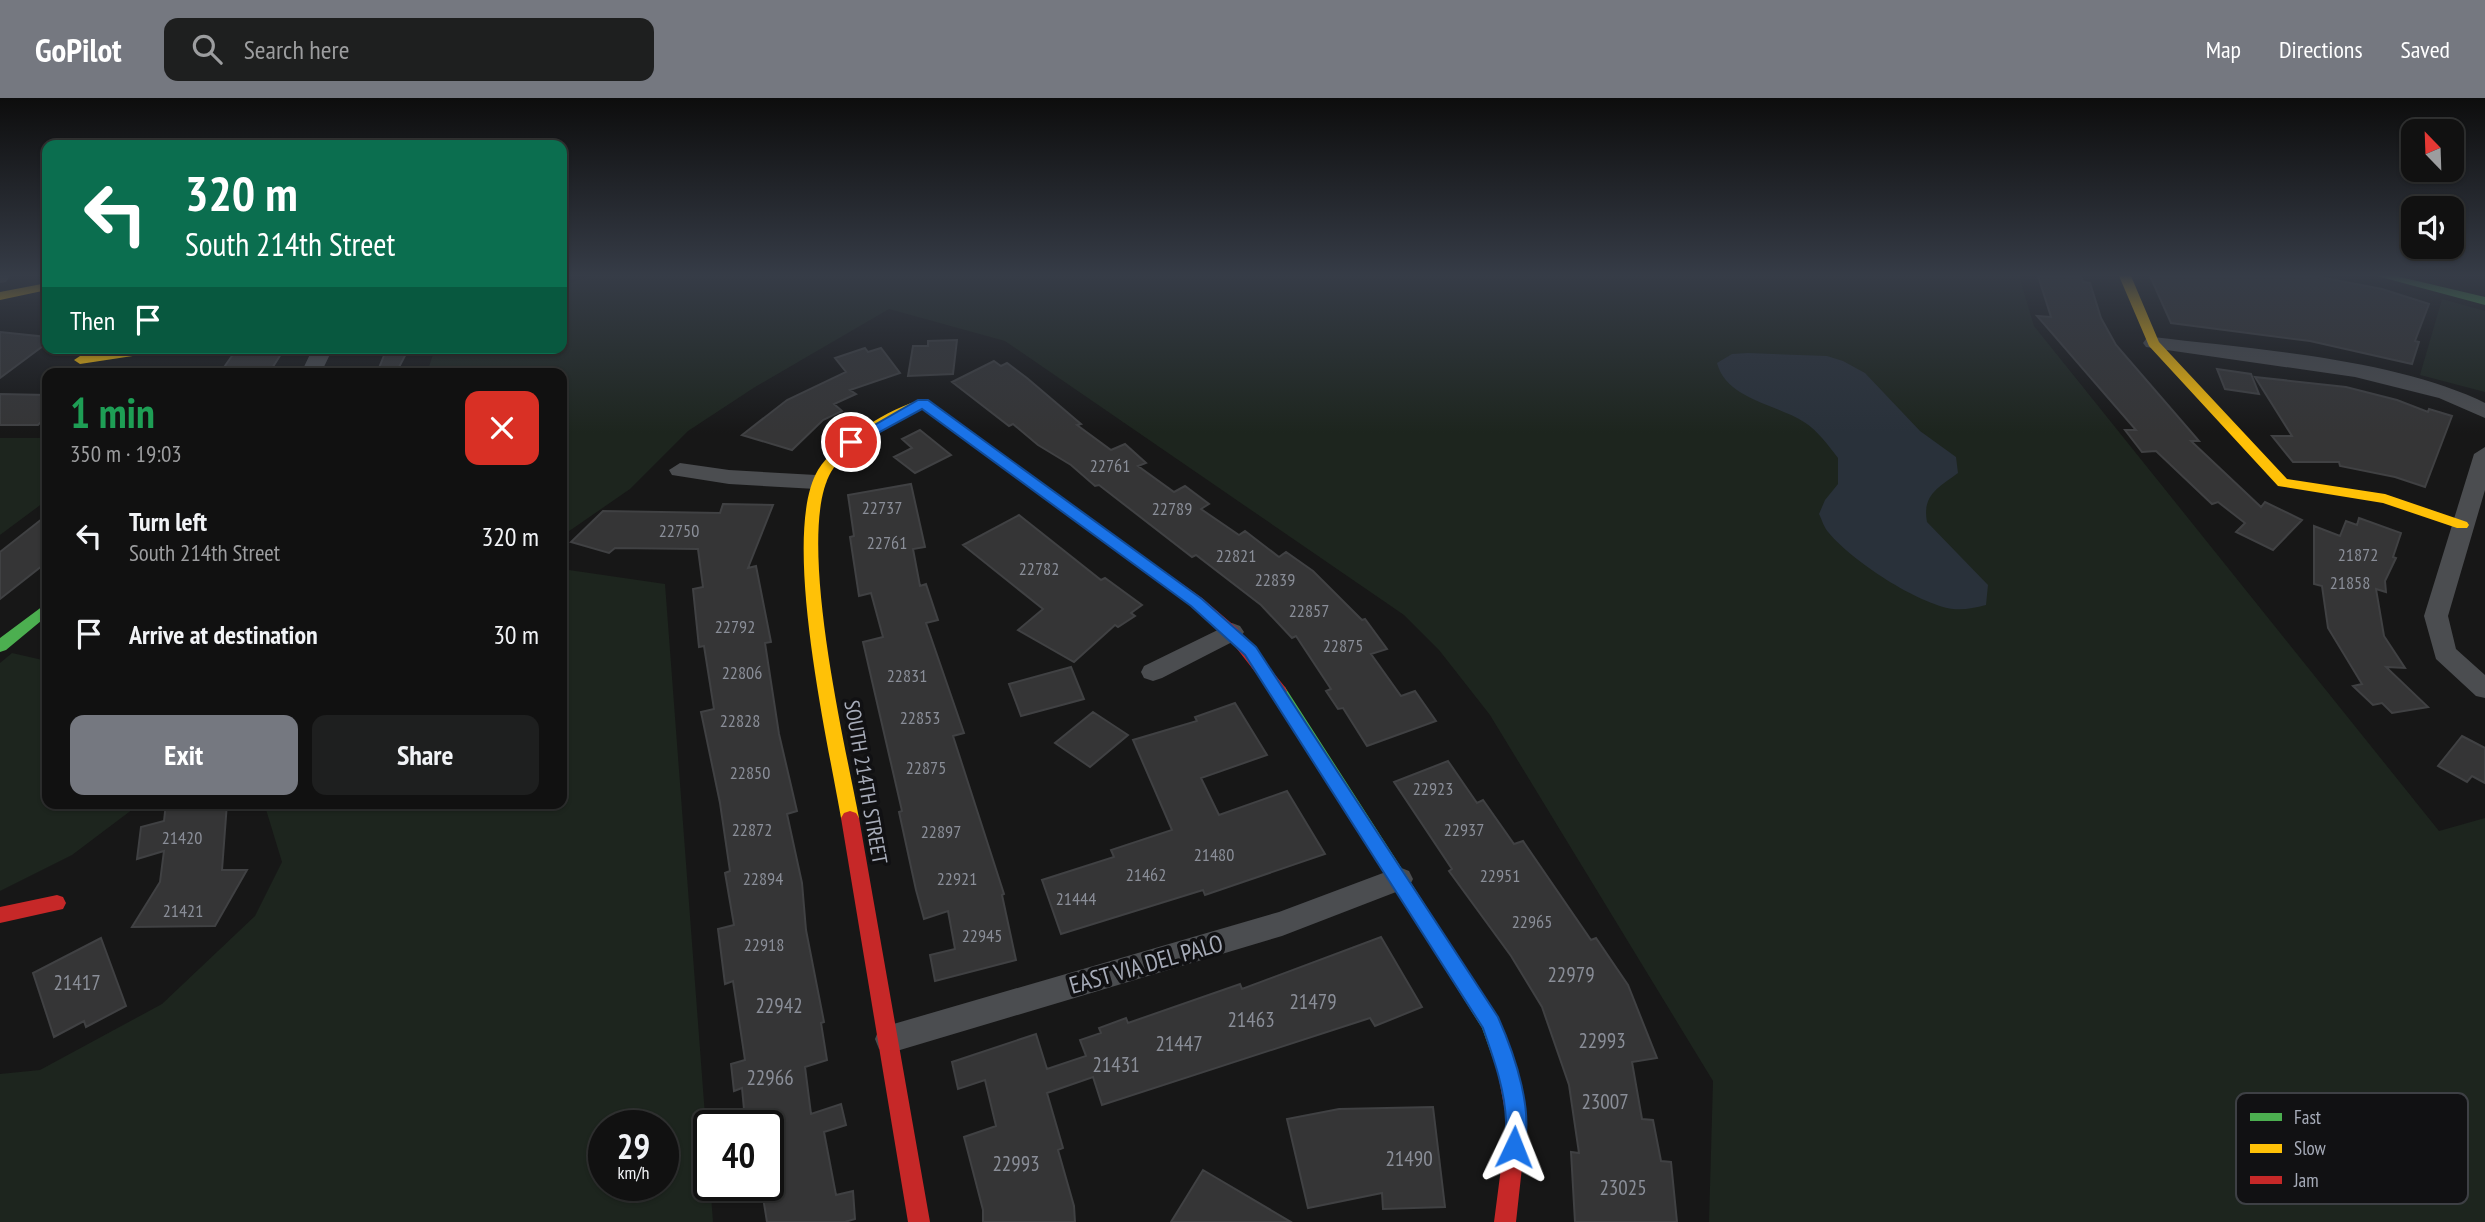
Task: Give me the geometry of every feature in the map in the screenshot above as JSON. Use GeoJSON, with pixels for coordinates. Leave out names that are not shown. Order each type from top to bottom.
{"type":"FeatureCollection","features":[{"type":"Feature","properties":{"kind":"street"},"geometry":{"type":"LineString","coordinates":[[2147,328],[2153,343],[2283,483],[2385,499],[2462,525]]}},
{"type":"Feature","properties":{"kind":"street"},"geometry":{"type":"LineString","coordinates":[[2153,343],[2307,362],[2380,375],[2463,399],[2484,411]]}},
{"type":"Feature","properties":{"kind":"street"},"geometry":{"type":"LineString","coordinates":[[80,360],[120,354]]}},
{"type":"Feature","properties":{"kind":"street","name":"SOUTH 214TH STREET"},"geometry":{"type":"LineString","coordinates":[[919,1222],[813,598],[810,513],[816,482],[837,452],[866,431],[923,403],[1186,594],[1232,632]]}},
{"type":"Feature","properties":{"kind":"street"},"geometry":{"type":"LineString","coordinates":[[2485,454],[2436,616],[2445,653],[2485,689]]}},
{"type":"Feature","properties":{"kind":"street"},"geometry":{"type":"LineString","coordinates":[[680,470],[729,477],[816,482]]}},
{"type":"Feature","properties":{"kind":"street"},"geometry":{"type":"LineString","coordinates":[[0,646],[42,612]]}},
{"type":"Feature","properties":{"kind":"street"},"geometry":{"type":"LineString","coordinates":[[1153,672],[1232,632],[1266,671],[1491,1024],[1507,1068],[1517,1122],[1505,1222]]}},
{"type":"Feature","properties":{"kind":"street","name":"EAST VIA DEL PALO"},"geometry":{"type":"LineString","coordinates":[[890,1039],[1282,924],[1399,879]]}},
{"type":"Feature","properties":{"kind":"street"},"geometry":{"type":"LineString","coordinates":[[0,915],[57,902]]}},
{"type":"Feature","properties":{"kind":"shaded area"},"geometry":{"type":"Polygon","coordinates":[[[567,328],[856,328],[755,387],[688,431],[630,489],[567,533],[567,368],[429,368],[433,354],[567,354],[567,328]]]}},
{"type":"Feature","properties":{"kind":"shaded area"},"geometry":{"type":"Polygon","coordinates":[[[960,328],[2036,328],[2439,831],[2485,818],[2485,1222],[1709,1222],[1713,1081],[1490,715],[1439,650],[1404,615],[1005,341],[960,328]]]}},
{"type":"Feature","properties":{"kind":"shaded area"},"geometry":{"type":"Polygon","coordinates":[[[2433,328],[2485,328],[2485,392],[2420,375],[2433,328]]]}},
{"type":"Feature","properties":{"kind":"shaded area"},"geometry":{"type":"Polygon","coordinates":[[[1732,354],[1827,356],[1843,361],[1865,373],[1920,431],[1956,457],[1958,473],[1938,488],[1929,499],[1927,522],[1988,585],[1986,605],[1953,609],[1922,599],[1886,580],[1839,544],[1824,526],[1819,514],[1825,500],[1838,484],[1838,458],[1804,422],[1741,393],[1730,385],[1717,363],[1732,354]]]}},
{"type":"Feature","properties":{"kind":"shaded area"},"geometry":{"type":"Polygon","coordinates":[[[0,438],[42,438],[42,504],[0,535],[0,438]]]}},
{"type":"Feature","properties":{"kind":"shaded area"},"geometry":{"type":"Polygon","coordinates":[[[567,570],[665,584],[705,1110],[693,1110],[693,1201],[711,1201],[713,1222],[0,1222],[0,1074],[40,1070],[162,1004],[255,916],[282,862],[266,809],[567,809],[567,570]]]}},
{"type":"Feature","properties":{"kind":"shaded area"},"geometry":{"type":"Polygon","coordinates":[[[12,653],[42,660],[42,809],[133,809],[72,855],[0,891],[0,663],[12,653]]]}},
{"type":"Feature","properties":{"kind":"building"},"geometry":{"type":"Polygon","coordinates":[[[2048,328],[2107,328],[2116,345],[2199,441],[2191,441],[2261,507],[2265,502],[2302,520],[2273,550],[2236,532],[2245,523],[2218,502],[2212,504],[2156,451],[2142,452],[2125,430],[2136,430],[2048,328]]]}},
{"type":"Feature","properties":{"kind":"building"},"geometry":{"type":"Polygon","coordinates":[[[2213,328],[2420,328],[2415,341],[2419,342],[2412,364],[2310,341],[2213,328]]]}},
{"type":"Feature","properties":{"kind":"building"},"geometry":{"type":"Polygon","coordinates":[[[0,332],[42,336],[42,347],[0,378],[0,332]]]}},
{"type":"Feature","properties":{"kind":"building"},"geometry":{"type":"Polygon","coordinates":[[[957,340],[953,374],[908,376],[913,346],[928,346],[928,341],[957,340]]]}},
{"type":"Feature","properties":{"kind":"building"},"geometry":{"type":"Polygon","coordinates":[[[865,348],[868,352],[881,348],[900,373],[850,390],[856,394],[834,404],[842,411],[823,420],[792,450],[742,435],[787,400],[846,372],[835,358],[865,348]]]}},
{"type":"Feature","properties":{"kind":"building"},"geometry":{"type":"Polygon","coordinates":[[[233,354],[281,354],[272,368],[224,368],[233,354]]]}},
{"type":"Feature","properties":{"kind":"building"},"geometry":{"type":"Polygon","coordinates":[[[385,354],[406,354],[399,368],[379,368],[385,354]]]}},
{"type":"Feature","properties":{"kind":"building"},"geometry":{"type":"Polygon","coordinates":[[[994,361],[1001,366],[1007,363],[1027,378],[1081,424],[1077,425],[1111,450],[1125,444],[1146,463],[1138,466],[1174,492],[1185,486],[1209,504],[1201,509],[1239,535],[1245,531],[1279,557],[1286,552],[1313,571],[1362,620],[1365,619],[1387,649],[1371,654],[1401,696],[1415,691],[1436,721],[1367,746],[1343,708],[1338,709],[1326,691],[1331,689],[1296,636],[1292,638],[1261,605],[1196,555],[1192,557],[1099,485],[1095,486],[1071,465],[1038,445],[1013,424],[1009,426],[952,382],[994,361]]]}},
{"type":"Feature","properties":{"kind":"building"},"geometry":{"type":"Polygon","coordinates":[[[2217,369],[2251,374],[2259,394],[2225,389],[2217,369]]]}},
{"type":"Feature","properties":{"kind":"building"},"geometry":{"type":"Polygon","coordinates":[[[2255,377],[2346,387],[2397,400],[2428,412],[2429,409],[2452,416],[2425,487],[2395,477],[2340,466],[2339,462],[2293,462],[2272,436],[2292,436],[2255,377]]]}},
{"type":"Feature","properties":{"kind":"building"},"geometry":{"type":"Polygon","coordinates":[[[0,394],[42,395],[42,421],[38,425],[0,425],[0,394]]]}},
{"type":"Feature","properties":{"kind":"building"},"geometry":{"type":"Polygon","coordinates":[[[920,430],[951,455],[915,473],[894,457],[912,448],[902,439],[920,430]]]}},
{"type":"Feature","properties":{"kind":"building"},"geometry":{"type":"Polygon","coordinates":[[[911,484],[925,547],[913,549],[920,586],[926,584],[938,620],[926,623],[964,733],[953,736],[1004,894],[1002,895],[1016,960],[935,981],[930,955],[955,949],[948,911],[924,919],[916,890],[899,812],[902,811],[863,642],[883,637],[871,593],[859,596],[850,537],[854,536],[848,495],[911,484]]]}},
{"type":"Feature","properties":{"kind":"building"},"geometry":{"type":"Polygon","coordinates":[[[723,504],[773,505],[748,568],[756,566],[771,642],[765,643],[779,734],[797,811],[787,814],[802,883],[806,930],[824,1022],[821,1023],[827,1060],[805,1067],[811,1114],[841,1104],[846,1125],[824,1132],[836,1195],[853,1191],[855,1219],[845,1222],[767,1222],[764,1201],[784,1201],[784,1110],[744,1110],[742,1088],[734,1091],[731,1064],[745,1060],[733,981],[725,984],[718,929],[734,925],[725,873],[730,871],[720,803],[701,712],[714,709],[704,646],[699,647],[693,589],[703,587],[698,549],[615,548],[609,553],[571,542],[603,511],[720,513],[723,504]]]}},
{"type":"Feature","properties":{"kind":"building"},"geometry":{"type":"Polygon","coordinates":[[[1019,515],[1101,580],[1105,578],[1142,605],[1131,613],[1135,616],[1118,627],[1115,625],[1074,662],[1018,630],[1043,609],[963,545],[1019,515]]]}},
{"type":"Feature","properties":{"kind":"building"},"geometry":{"type":"Polygon","coordinates":[[[2359,518],[2401,533],[2393,557],[2396,558],[2385,581],[2386,592],[2376,589],[2384,636],[2405,668],[2386,667],[2428,707],[2392,713],[2382,703],[2373,705],[2353,686],[2362,684],[2328,628],[2322,586],[2314,584],[2314,526],[2340,536],[2346,521],[2357,525],[2359,518]]]}},
{"type":"Feature","properties":{"kind":"building"},"geometry":{"type":"Polygon","coordinates":[[[42,519],[42,566],[0,599],[0,552],[42,519]]]}},
{"type":"Feature","properties":{"kind":"building"},"geometry":{"type":"Polygon","coordinates":[[[1071,667],[1084,699],[1021,716],[1009,684],[1071,667]]]}},
{"type":"Feature","properties":{"kind":"building"},"geometry":{"type":"Polygon","coordinates":[[[1235,703],[1267,755],[1201,778],[1219,815],[1287,791],[1325,854],[1205,895],[1203,890],[1061,934],[1042,880],[1114,857],[1111,850],[1172,830],[1133,740],[1197,721],[1195,717],[1235,703]]]}},
{"type":"Feature","properties":{"kind":"building"},"geometry":{"type":"Polygon","coordinates":[[[1093,712],[1128,735],[1090,767],[1055,743],[1093,712]]]}},
{"type":"Feature","properties":{"kind":"building"},"geometry":{"type":"Polygon","coordinates":[[[2462,736],[2485,748],[2485,783],[2472,776],[2467,782],[2438,766],[2462,736]]]}},
{"type":"Feature","properties":{"kind":"building"},"geometry":{"type":"Polygon","coordinates":[[[1448,761],[1477,803],[1483,800],[1514,844],[1523,841],[1591,940],[1596,938],[1628,985],[1657,1058],[1632,1062],[1642,1119],[1653,1120],[1661,1161],[1671,1162],[1677,1222],[1575,1222],[1571,1152],[1579,1153],[1569,1085],[1542,1007],[1511,956],[1449,871],[1452,869],[1394,782],[1448,761]]]}},
{"type":"Feature","properties":{"kind":"building"},"geometry":{"type":"Polygon","coordinates":[[[165,809],[227,809],[222,870],[247,870],[215,926],[132,927],[160,882],[164,851],[137,859],[141,827],[164,821],[165,809]]]}},
{"type":"Feature","properties":{"kind":"building"},"geometry":{"type":"Polygon","coordinates":[[[1381,937],[1422,1007],[1375,1026],[1370,1018],[1102,1105],[1093,1077],[1047,1093],[1063,1148],[1058,1150],[1074,1206],[1075,1222],[983,1222],[983,1210],[964,1137],[996,1126],[985,1080],[958,1089],[952,1062],[1036,1034],[1047,1069],[1086,1056],[1080,1040],[1101,1033],[1099,1028],[1126,1018],[1128,1023],[1240,984],[1242,989],[1381,937]]]}},
{"type":"Feature","properties":{"kind":"building"},"geometry":{"type":"Polygon","coordinates":[[[101,938],[126,1006],[86,1027],[84,1021],[54,1037],[33,973],[101,938]]]}},
{"type":"Feature","properties":{"kind":"building"},"geometry":{"type":"Polygon","coordinates":[[[1433,1107],[1445,1207],[1383,1209],[1382,1193],[1308,1208],[1287,1119],[1339,1109],[1433,1107]]]}},
{"type":"Feature","properties":{"kind":"building"},"geometry":{"type":"Polygon","coordinates":[[[1203,1170],[1291,1222],[1171,1222],[1203,1170]]]}},
{"type":"Feature","properties":{"kind":"traffic: fast"},"geometry":{"type":"LineString","coordinates":[[0,646],[42,612]]}},
{"type":"Feature","properties":{"kind":"traffic: fast"},"geometry":{"type":"LineString","coordinates":[[1279,691],[1491,1024],[1508,1074]]}},
{"type":"Feature","properties":{"kind":"traffic: slow"},"geometry":{"type":"LineString","coordinates":[[2147,328],[2153,343],[2283,483],[2385,499],[2462,525]]}},
{"type":"Feature","properties":{"kind":"traffic: slow"},"geometry":{"type":"LineString","coordinates":[[80,360],[120,354]]}},
{"type":"Feature","properties":{"kind":"traffic: slow"},"geometry":{"type":"LineString","coordinates":[[850,818],[827,693],[813,588],[811,540],[814,500],[824,472],[833,460],[856,440],[923,403],[1009,465]]}},
{"type":"Feature","properties":{"kind":"traffic: jam"},"geometry":{"type":"LineString","coordinates":[[1009,465],[1197,602],[1232,632],[1279,691]]}},
{"type":"Feature","properties":{"kind":"traffic: jam"},"geometry":{"type":"LineString","coordinates":[[850,818],[919,1222]]}},
{"type":"Feature","properties":{"kind":"traffic: jam"},"geometry":{"type":"LineString","coordinates":[[0,915],[57,903]]}},
{"type":"Feature","properties":{"kind":"traffic: jam"},"geometry":{"type":"LineString","coordinates":[[1505,1222],[1517,1122],[1508,1074]]}},
{"type":"Feature","properties":{"kind":"route"},"geometry":{"type":"LineString","coordinates":[[851,442],[866,431],[923,403],[1197,602],[1251,651],[1491,1024],[1507,1068],[1517,1122],[1514,1147]]}}]}
